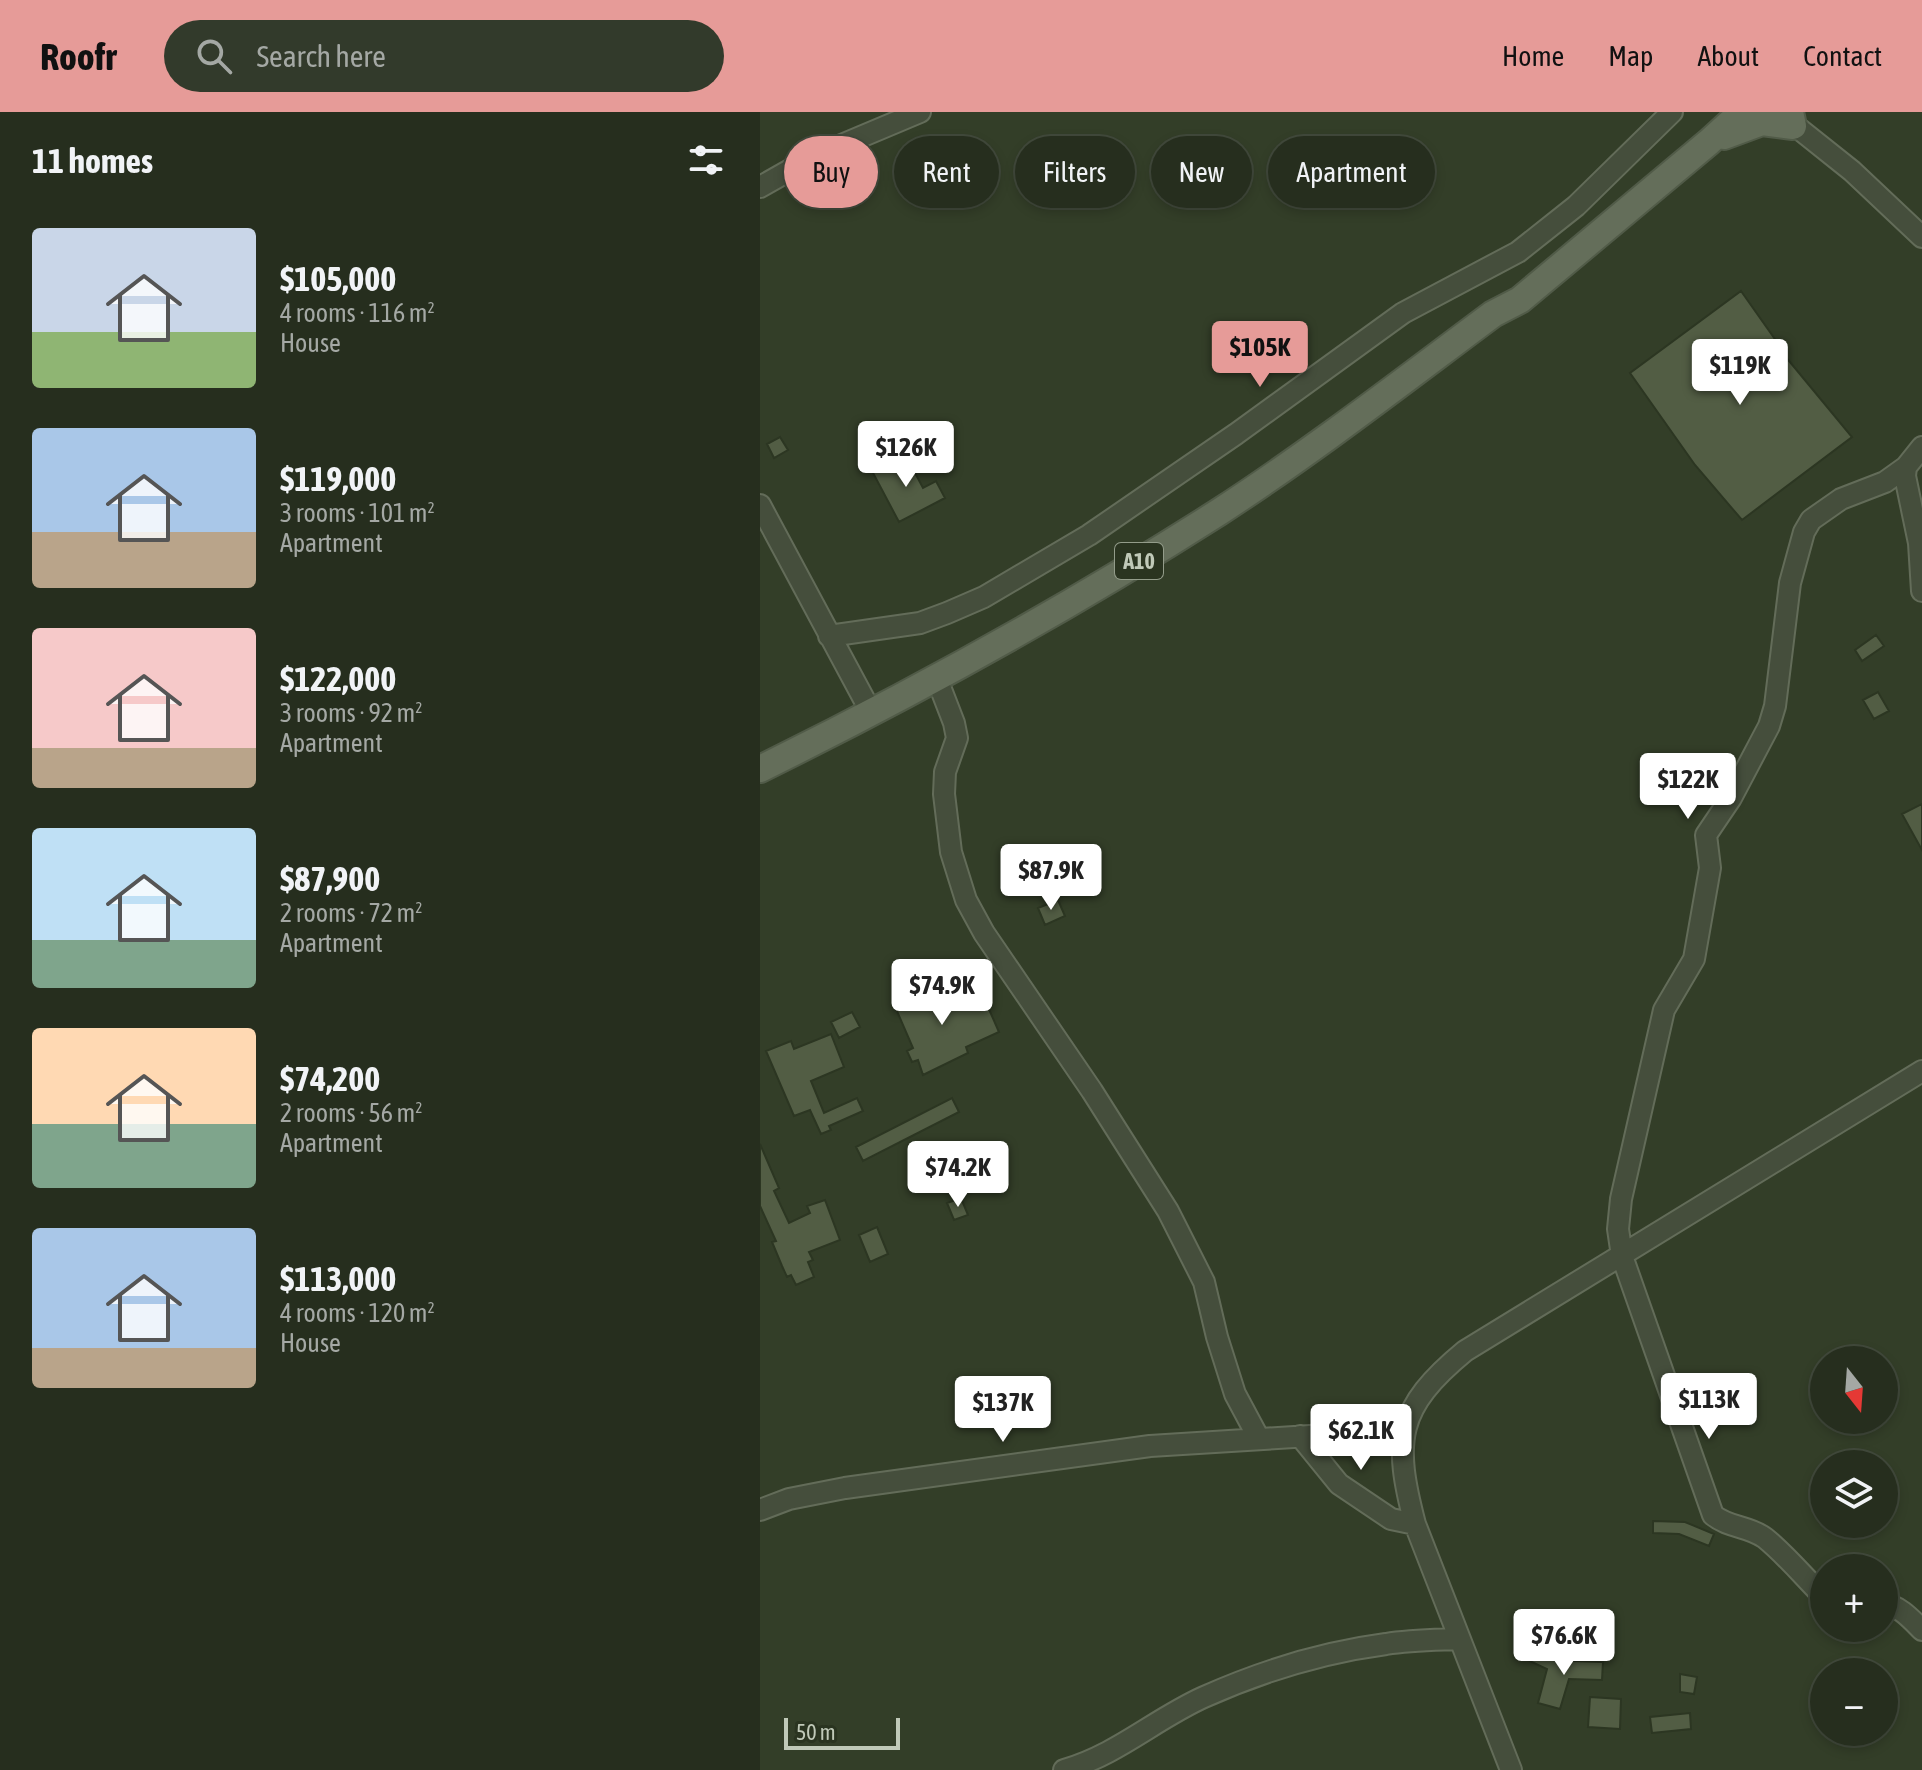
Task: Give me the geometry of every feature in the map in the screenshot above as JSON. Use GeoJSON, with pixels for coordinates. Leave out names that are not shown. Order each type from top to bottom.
{"type":"FeatureCollection","features":[{"type":"Feature","properties":{"kind":"main road","name":"A10"},"geometry":{"type":"LineString","coordinates":[[1493,314],[1505,298],[1721,112]]}},
{"type":"Feature","properties":{"kind":"main road","name":"A10"},"geometry":{"type":"LineString","coordinates":[[760,769],[872,714],[1023,632],[1220,511],[1288,465],[1493,314],[1520,300],[1742,112]]}},
{"type":"Feature","properties":{"kind":"main road"},"geometry":{"type":"LineString","coordinates":[[1709,142],[1746,126],[1787,117]]}},
{"type":"Feature","properties":{"kind":"street"},"geometry":{"type":"LineString","coordinates":[[760,187],[813,157],[920,112]]}},
{"type":"Feature","properties":{"kind":"street"},"geometry":{"type":"LineString","coordinates":[[829,636],[920,623],[984,597],[1063,551],[1186,469],[1403,313],[1518,252],[1576,206],[1672,112]]}},
{"type":"Feature","properties":{"kind":"street"},"geometry":{"type":"LineString","coordinates":[[1787,117],[1852,171],[1922,237]]}},
{"type":"Feature","properties":{"kind":"street"},"geometry":{"type":"LineString","coordinates":[[1810,1583],[1766,1539],[1721,1522],[1713,1515],[1622,1256],[1618,1229],[1621,1199],[1664,1010],[1694,959],[1710,868],[1706,835],[1731,798],[1769,726],[1775,706],[1790,583],[1804,532],[1811,520],[1841,499],[1885,482],[1906,467],[1922,447]]}},
{"type":"Feature","properties":{"kind":"street"},"geometry":{"type":"LineString","coordinates":[[1906,467],[1906,482],[1919,543],[1922,591]]}},
{"type":"Feature","properties":{"kind":"street"},"geometry":{"type":"LineString","coordinates":[[760,505],[872,714]]}},
{"type":"Feature","properties":{"kind":"street"},"geometry":{"type":"LineString","coordinates":[[937,679],[957,738],[945,772],[944,794],[951,852],[966,900],[984,933],[1092,1091],[1168,1211],[1204,1282],[1235,1394],[1258,1437]]}},
{"type":"Feature","properties":{"kind":"street"},"geometry":{"type":"LineString","coordinates":[[1511,1770],[1415,1524],[1406,1492],[1402,1439],[1420,1393],[1465,1351],[1922,1071]]}},
{"type":"Feature","properties":{"kind":"street"},"geometry":{"type":"LineString","coordinates":[[760,1509],[789,1499],[845,1488],[1150,1446],[1300,1436],[1407,1420]]}},
{"type":"Feature","properties":{"kind":"street"},"geometry":{"type":"LineString","coordinates":[[1300,1436],[1339,1484],[1391,1519],[1415,1524]]}},
{"type":"Feature","properties":{"kind":"street"},"geometry":{"type":"LineString","coordinates":[[1898,1609],[1922,1630]]}},
{"type":"Feature","properties":{"kind":"street"},"geometry":{"type":"LineString","coordinates":[[1064,1770],[1102,1757],[1175,1712],[1244,1681],[1314,1659],[1385,1644],[1459,1639]]}},
{"type":"Feature","properties":{"kind":"building"},"geometry":{"type":"Polygon","coordinates":[[[1741,291],[1780,350],[1852,437],[1742,520],[1695,465],[1630,373],[1741,291]]]}},
{"type":"Feature","properties":{"kind":"building"},"geometry":{"type":"Polygon","coordinates":[[[780,437],[788,450],[774,458],[767,444],[780,437]]]}},
{"type":"Feature","properties":{"kind":"building"},"geometry":{"type":"Polygon","coordinates":[[[905,454],[923,488],[936,481],[945,498],[899,522],[872,471],[905,454]]]}},
{"type":"Feature","properties":{"kind":"building"},"geometry":{"type":"Polygon","coordinates":[[[1876,635],[1884,646],[1862,661],[1855,650],[1876,635]]]}},
{"type":"Feature","properties":{"kind":"building"},"geometry":{"type":"Polygon","coordinates":[[[1878,692],[1889,711],[1874,719],[1863,700],[1878,692]]]}},
{"type":"Feature","properties":{"kind":"building"},"geometry":{"type":"Polygon","coordinates":[[[1922,804],[1922,850],[1902,814],[1922,804]]]}},
{"type":"Feature","properties":{"kind":"building"},"geometry":{"type":"Polygon","coordinates":[[[1058,900],[1065,916],[1045,925],[1038,908],[1058,900]]]}},
{"type":"Feature","properties":{"kind":"building"},"geometry":{"type":"Polygon","coordinates":[[[937,981],[949,1008],[975,997],[981,1010],[988,1007],[999,1032],[966,1047],[968,1053],[923,1075],[918,1060],[912,1062],[907,1051],[913,1048],[893,1002],[937,981]]]}},
{"type":"Feature","properties":{"kind":"building"},"geometry":{"type":"Polygon","coordinates":[[[852,1012],[860,1027],[839,1038],[831,1022],[852,1012]]]}},
{"type":"Feature","properties":{"kind":"building"},"geometry":{"type":"Polygon","coordinates":[[[831,1034],[844,1067],[811,1081],[824,1113],[857,1098],[863,1111],[829,1126],[831,1130],[821,1134],[810,1110],[794,1116],[766,1051],[791,1041],[794,1049],[831,1034]]]}},
{"type":"Feature","properties":{"kind":"building"},"geometry":{"type":"Polygon","coordinates":[[[952,1098],[959,1112],[863,1161],[856,1147],[952,1098]]]}},
{"type":"Feature","properties":{"kind":"building"},"geometry":{"type":"Polygon","coordinates":[[[760,1144],[779,1188],[774,1191],[789,1223],[810,1213],[807,1206],[825,1200],[840,1240],[809,1252],[813,1260],[808,1262],[814,1277],[796,1285],[791,1275],[787,1277],[772,1242],[776,1241],[760,1206],[760,1144]]]}},
{"type":"Feature","properties":{"kind":"building"},"geometry":{"type":"Polygon","coordinates":[[[961,1198],[968,1215],[954,1220],[947,1203],[961,1198]]]}},
{"type":"Feature","properties":{"kind":"building"},"geometry":{"type":"Polygon","coordinates":[[[877,1227],[888,1254],[870,1262],[859,1235],[877,1227]]]}},
{"type":"Feature","properties":{"kind":"building"},"geometry":{"type":"Polygon","coordinates":[[[1653,1521],[1685,1522],[1714,1534],[1709,1546],[1679,1534],[1653,1533],[1653,1521]]]}},
{"type":"Feature","properties":{"kind":"building"},"geometry":{"type":"Polygon","coordinates":[[[1521,1657],[1603,1662],[1602,1680],[1569,1679],[1560,1709],[1538,1703],[1547,1669],[1521,1657]]]}},
{"type":"Feature","properties":{"kind":"building"},"geometry":{"type":"Polygon","coordinates":[[[1680,1674],[1697,1677],[1694,1694],[1680,1692],[1680,1674]]]}},
{"type":"Feature","properties":{"kind":"building"},"geometry":{"type":"Polygon","coordinates":[[[1590,1697],[1621,1699],[1620,1729],[1588,1727],[1590,1697]]]}},
{"type":"Feature","properties":{"kind":"building"},"geometry":{"type":"Polygon","coordinates":[[[1690,1713],[1691,1729],[1652,1733],[1650,1717],[1690,1713]]]}}]}
